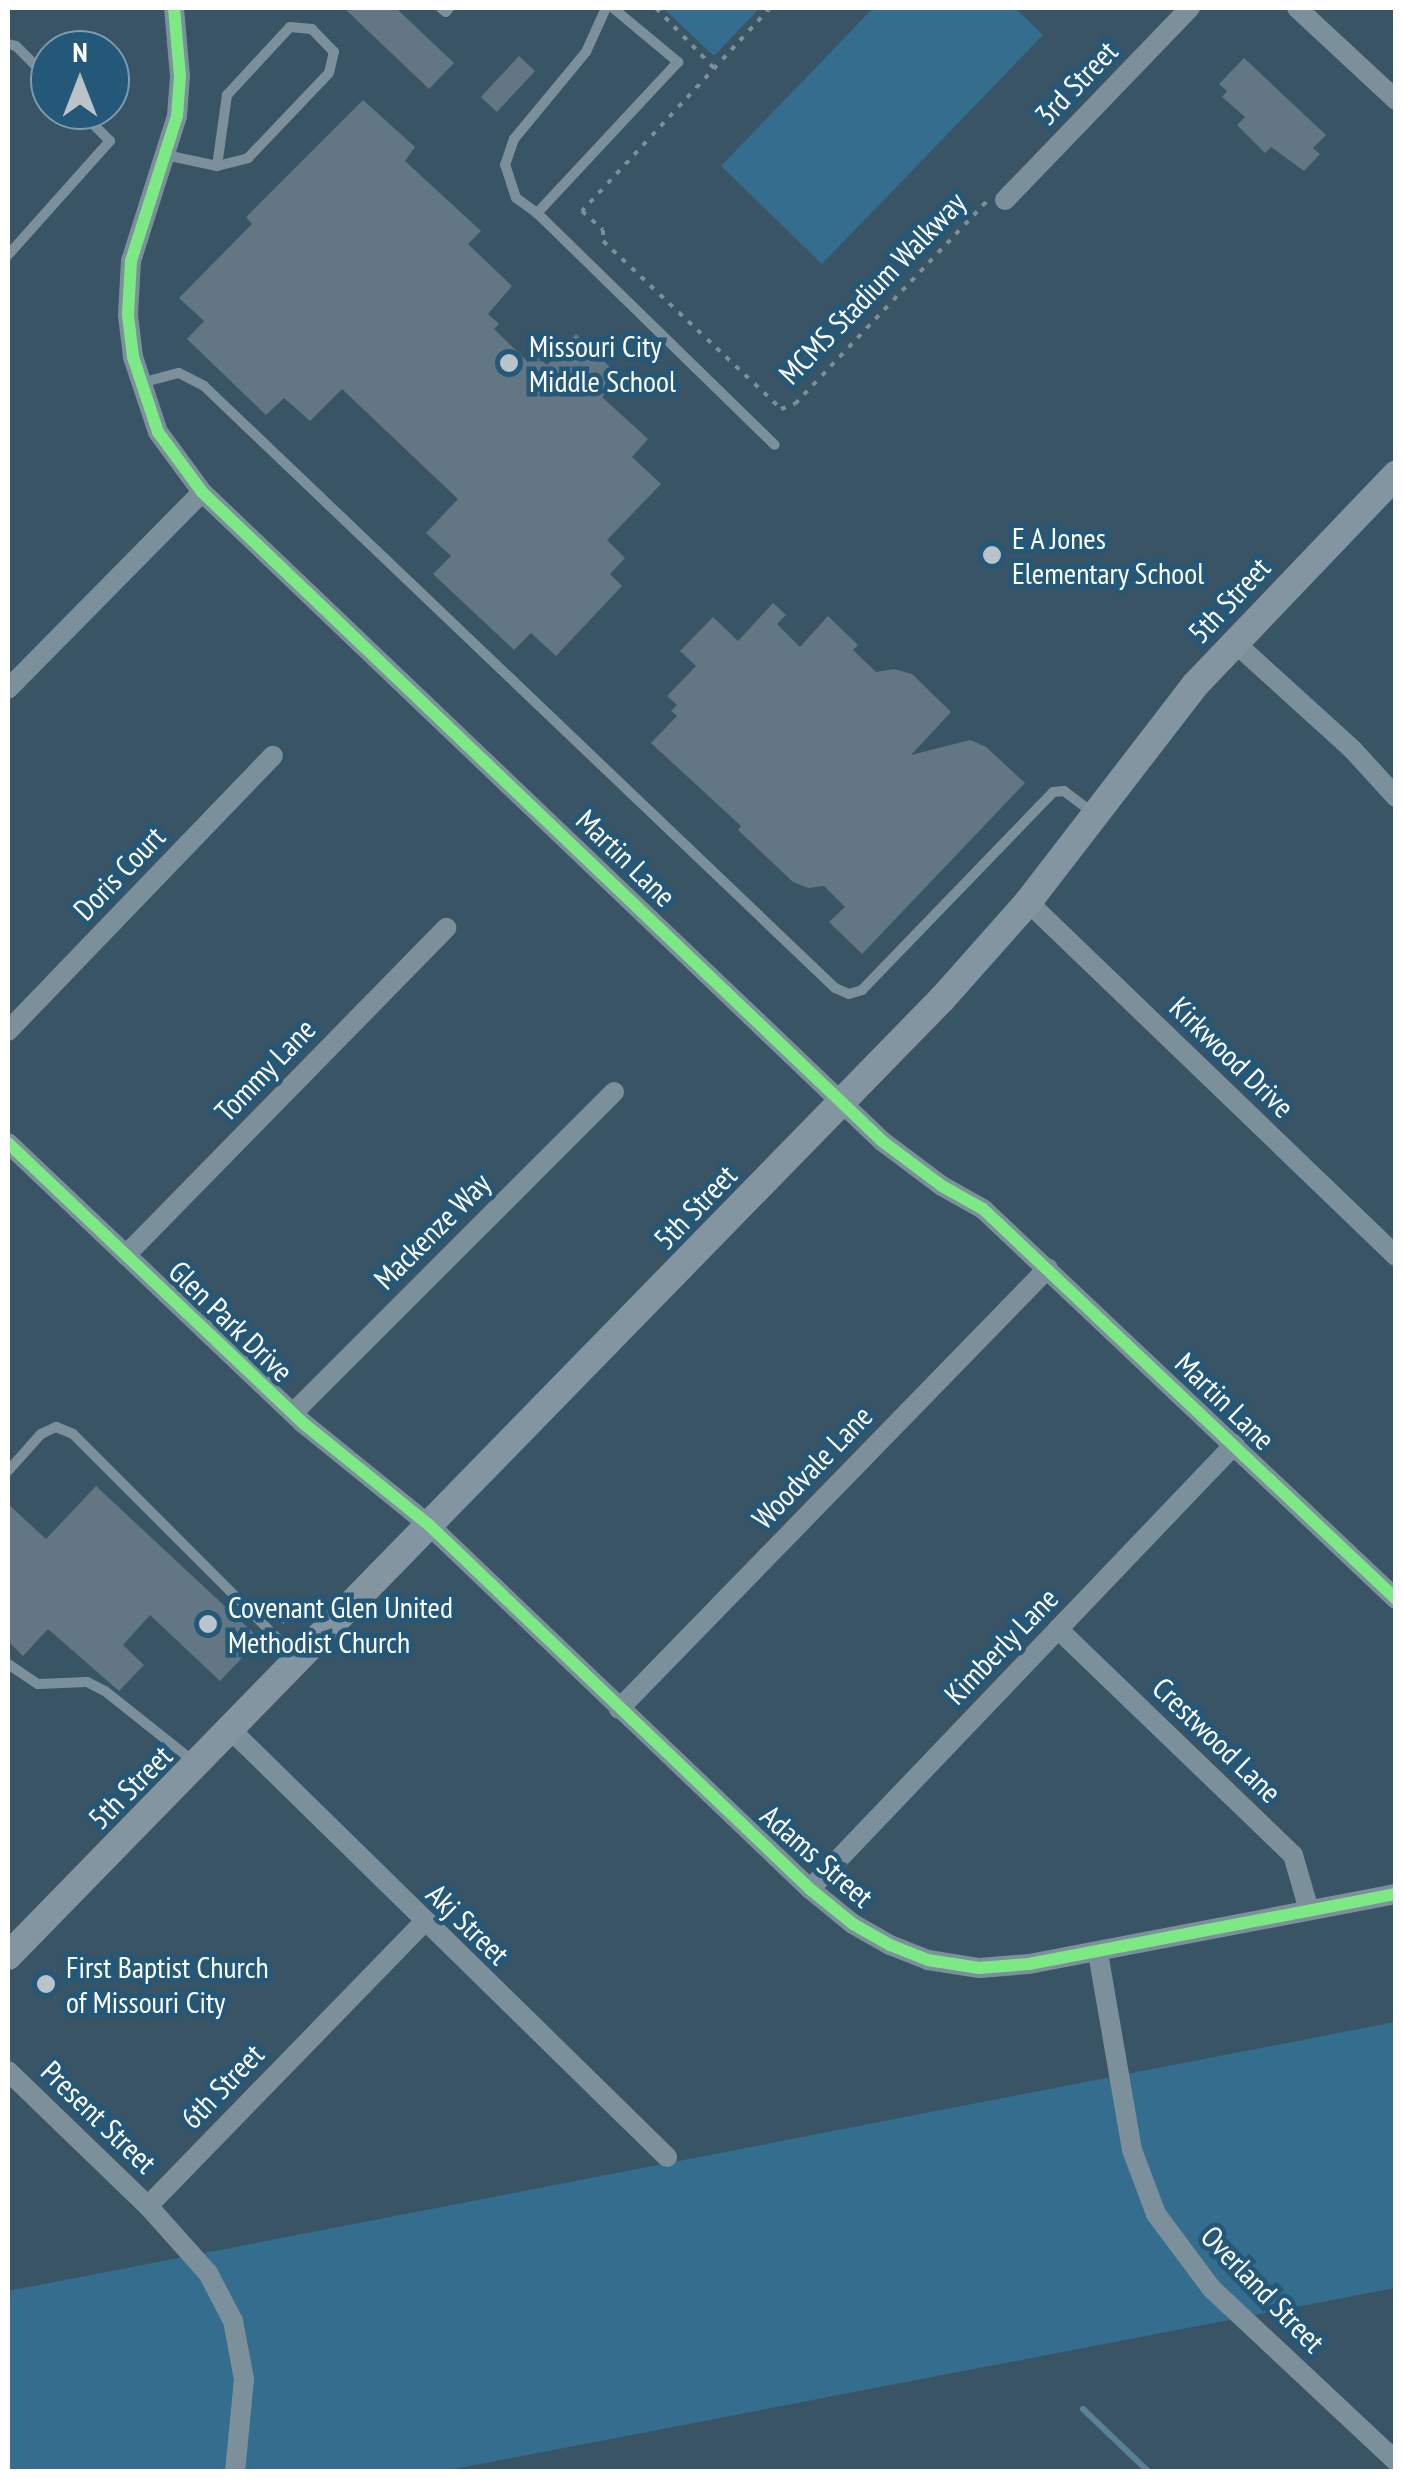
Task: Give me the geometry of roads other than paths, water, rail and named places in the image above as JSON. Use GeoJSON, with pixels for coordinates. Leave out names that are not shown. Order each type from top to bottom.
{"type":"FeatureCollection","features":[{"type":"Feature","properties":{"kind":"main road","name":"5th Street"},"geometry":{"type":"LineString","coordinates":[[8,1956],[232,1731],[942,999],[1028,902],[1234,642],[1396,474]]}},
{"type":"Feature","properties":{"kind":"street","name":"Martin Lane"},"geometry":{"type":"LineString","coordinates":[[174,8],[180,76],[177,116],[131,261],[128,315],[140,384],[158,432],[202,492],[882,1141],[942,1186],[983,1210],[1396,1599]]}},
{"type":"Feature","properties":{"kind":"street","name":"3rd Street"},"geometry":{"type":"LineString","coordinates":[[1002,194],[1190,8]]}},
{"type":"Feature","properties":{"kind":"street"},"geometry":{"type":"LineString","coordinates":[[1297,8],[1396,100]]}},
{"type":"Feature","properties":{"kind":"street"},"geometry":{"type":"LineString","coordinates":[[8,689],[202,492]]}},
{"type":"Feature","properties":{"kind":"street"},"geometry":{"type":"LineString","coordinates":[[1234,642],[1352,750],[1396,797]]}},
{"type":"Feature","properties":{"kind":"street","name":"Doris Court"},"geometry":{"type":"LineString","coordinates":[[8,1031],[274,756]]}},
{"type":"Feature","properties":{"kind":"street","name":"Kirkwood Drive"},"geometry":{"type":"LineString","coordinates":[[1028,902],[1396,1256]]}},
{"type":"Feature","properties":{"kind":"street","name":"Tommy Lane"},"geometry":{"type":"LineString","coordinates":[[126,1255],[446,928]]}},
{"type":"Feature","properties":{"kind":"street","name":"Mackenze Way"},"geometry":{"type":"LineString","coordinates":[[292,1414],[614,1092]]}},
{"type":"Feature","properties":{"kind":"street","name":"Glen Park Drive"},"geometry":{"type":"LineString","coordinates":[[8,1143],[292,1414],[429,1525]]}},
{"type":"Feature","properties":{"kind":"street","name":"Woodvale Lane"},"geometry":{"type":"LineString","coordinates":[[619,1708],[1048,1268]]}},
{"type":"Feature","properties":{"kind":"street","name":"Kimberly Lane"},"geometry":{"type":"LineString","coordinates":[[810,1889],[1234,1444]]}},
{"type":"Feature","properties":{"kind":"street","name":"Adams Street"},"geometry":{"type":"LineString","coordinates":[[429,1525],[810,1889],[852,1924],[928,1960],[979,1968],[1098,1954],[1396,1894]]}},
{"type":"Feature","properties":{"kind":"street","name":"Crestwood Lane"},"geometry":{"type":"LineString","coordinates":[[1058,1629],[1293,1856],[1309,1910]]}},
{"type":"Feature","properties":{"kind":"street","name":"Akj Street"},"geometry":{"type":"LineString","coordinates":[[232,1731],[423,1923],[667,2157]]}},
{"type":"Feature","properties":{"kind":"street","name":"6th Street"},"geometry":{"type":"LineString","coordinates":[[148,2206],[423,1923]]}},
{"type":"Feature","properties":{"kind":"street","name":"Overland Street"},"geometry":{"type":"LineString","coordinates":[[1098,1954],[1132,2150],[1156,2214],[1212,2289],[1396,2461]]}},
{"type":"Feature","properties":{"kind":"street","name":"Present Street"},"geometry":{"type":"LineString","coordinates":[[8,2071],[148,2206],[208,2273],[233,2321],[244,2379],[235,2472]]}},
{"type":"Feature","properties":{"kind":"lane"},"geometry":{"type":"LineString","coordinates":[[442,8],[446,12],[449,8]]}},
{"type":"Feature","properties":{"kind":"lane"},"geometry":{"type":"LineString","coordinates":[[537,213],[678,62],[610,8],[586,52],[514,139],[505,165],[508,182],[516,198],[537,213],[774,445]]}},
{"type":"Feature","properties":{"kind":"lane"},"geometry":{"type":"LineString","coordinates":[[166,155],[217,166],[248,158],[329,74],[334,52],[312,29],[290,27],[227,95],[217,166]]}},
{"type":"Feature","properties":{"kind":"lane"},"geometry":{"type":"LineString","coordinates":[[8,44],[16,46],[30,60]]}},
{"type":"Feature","properties":{"kind":"lane"},"geometry":{"type":"LineString","coordinates":[[8,255],[110,142],[98,130]]}},
{"type":"Feature","properties":{"kind":"lane"},"geometry":{"type":"LineString","coordinates":[[140,384],[180,373],[204,386],[835,988],[849,994],[862,990],[1053,792],[1064,791],[1095,814]]}},
{"type":"Feature","properties":{"kind":"lane"},"geometry":{"type":"LineString","coordinates":[[8,1471],[41,1434],[56,1427],[73,1434],[299,1660]]}},
{"type":"Feature","properties":{"kind":"lane"},"geometry":{"type":"LineString","coordinates":[[8,1664],[38,1684],[87,1682],[106,1690],[198,1765]]}},
{"type":"Feature","properties":{"kind":"waterway"},"geometry":{"type":"LineString","coordinates":[[1083,2409],[1149,2472]]}},
{"type":"Feature","properties":{"kind":"place","name":"Missouri City Middle School"},"geometry":{"type":"Point","coordinates":[509,363]}},
{"type":"Feature","properties":{"kind":"place","name":"E A Jones Elementary School"},"geometry":{"type":"Point","coordinates":[992,555]}},
{"type":"Feature","properties":{"kind":"place","name":"Covenant Glen United Methodist Church"},"geometry":{"type":"Point","coordinates":[208,1624]}},
{"type":"Feature","properties":{"kind":"place","name":"First Baptist Church of Missouri City"},"geometry":{"type":"Point","coordinates":[46,1984]}}]}
